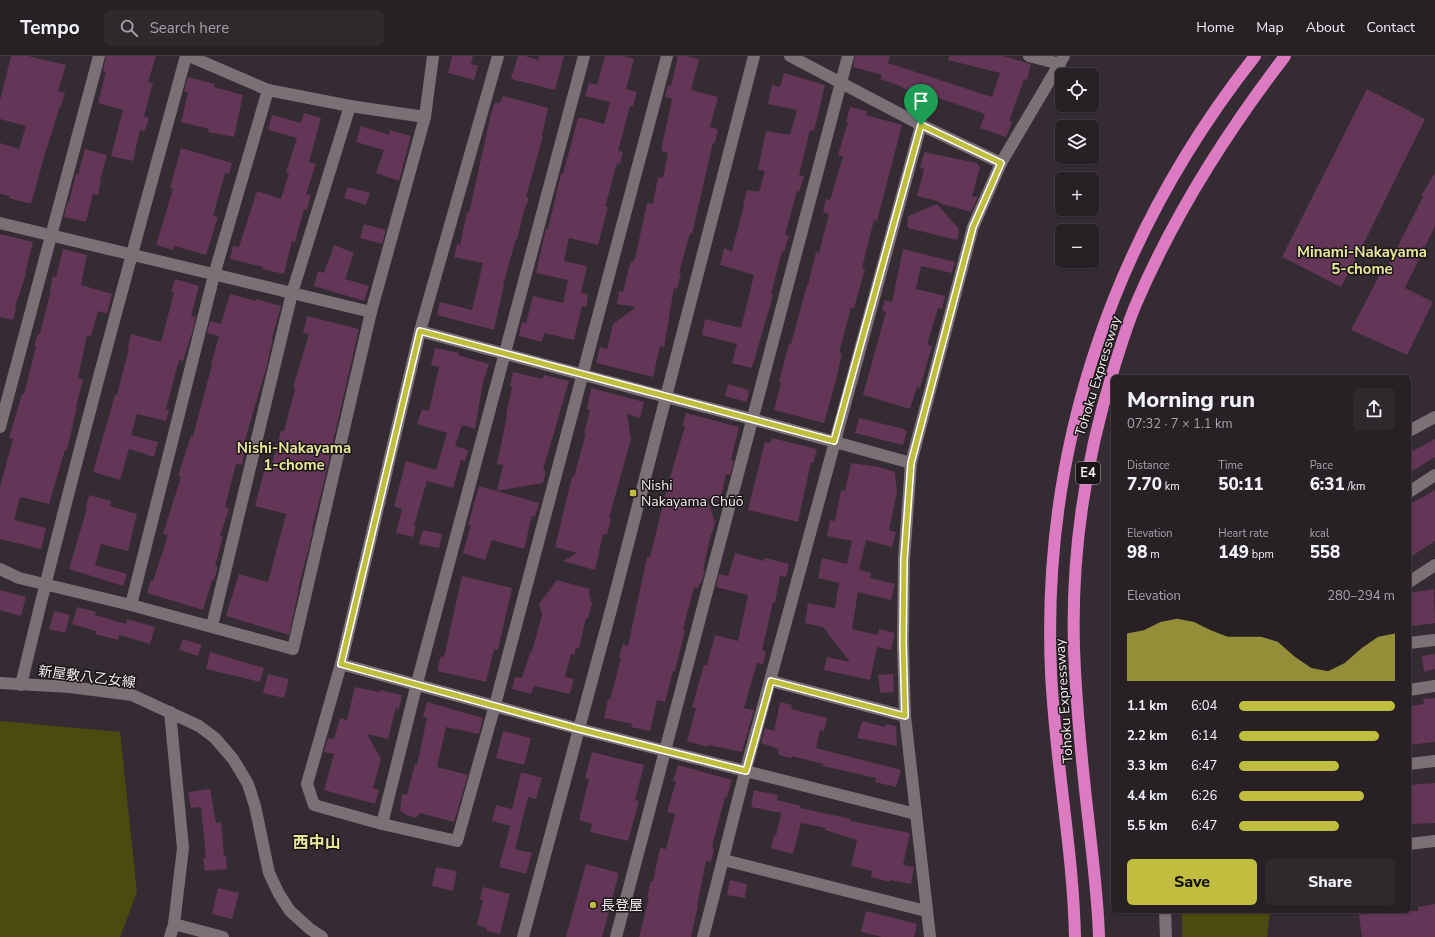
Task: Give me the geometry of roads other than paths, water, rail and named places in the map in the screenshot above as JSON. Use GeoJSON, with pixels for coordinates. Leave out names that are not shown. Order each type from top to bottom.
{"type":"FeatureCollection","features":[{"type":"Feature","properties":{"kind":"highway","name":"Tohoku Expressway"},"geometry":{"type":"LineString","coordinates":[[1075,937],[1070,867],[1055,731],[1051,672],[1050,615],[1056,525],[1068,447],[1079,400],[1113,300],[1153,212],[1176,170],[1208,119],[1255,56]]}},
{"type":"Feature","properties":{"kind":"highway","name":"Tohoku Expressway"},"geometry":{"type":"LineString","coordinates":[[1112,375],[1135,306],[1173,226],[1207,168],[1261,87],[1285,56]]}},
{"type":"Feature","properties":{"kind":"highway","name":"Tohoku Expressway"},"geometry":{"type":"LineString","coordinates":[[1099,937],[1094,871],[1079,734],[1075,670],[1074,612],[1079,528],[1092,450],[1111,377]]}},
{"type":"Feature","properties":{"kind":"street"},"geometry":{"type":"LineString","coordinates":[[0,427],[99,56]]}},
{"type":"Feature","properties":{"kind":"street"},"geometry":{"type":"LineString","coordinates":[[21,685],[45,585],[131,255],[188,56],[268,90],[350,106],[425,117]]}},
{"type":"Feature","properties":{"kind":"street"},"geometry":{"type":"LineString","coordinates":[[0,569],[19,578],[131,605],[293,648],[371,312],[425,117],[432,56]]}},
{"type":"Feature","properties":{"kind":"street"},"geometry":{"type":"LineString","coordinates":[[498,56],[420,331],[341,664],[307,784],[314,805],[382,824],[457,841],[667,56]]}},
{"type":"Feature","properties":{"kind":"street"},"geometry":{"type":"LineString","coordinates":[[382,824],[417,683],[584,56]]}},
{"type":"Feature","properties":{"kind":"street"},"geometry":{"type":"LineString","coordinates":[[523,937],[579,729],[754,56]]}},
{"type":"Feature","properties":{"kind":"street"},"geometry":{"type":"LineString","coordinates":[[790,56],[921,125],[1001,163]]}},
{"type":"Feature","properties":{"kind":"street"},"geometry":{"type":"LineString","coordinates":[[616,937],[848,56]]}},
{"type":"Feature","properties":{"kind":"street"},"geometry":{"type":"LineString","coordinates":[[930,937],[905,716],[903,643],[904,560],[911,463],[973,227],[1001,163],[1062,60],[1029,56]]}},
{"type":"Feature","properties":{"kind":"street"},"geometry":{"type":"LineString","coordinates":[[131,605],[214,275],[268,90]]}},
{"type":"Feature","properties":{"kind":"street"},"geometry":{"type":"LineString","coordinates":[[212,626],[292,293],[350,106]]}},
{"type":"Feature","properties":{"kind":"street"},"geometry":{"type":"LineString","coordinates":[[703,937],[834,441],[921,125]]}},
{"type":"Feature","properties":{"kind":"street"},"geometry":{"type":"LineString","coordinates":[[0,223],[52,234],[131,255],[371,312]]}},
{"type":"Feature","properties":{"kind":"street"},"geometry":{"type":"LineString","coordinates":[[420,331],[582,375],[752,418],[911,463]]}},
{"type":"Feature","properties":{"kind":"street"},"geometry":{"type":"LineString","coordinates":[[1411,430],[1435,417]]}},
{"type":"Feature","properties":{"kind":"street"},"geometry":{"type":"LineString","coordinates":[[1411,491],[1435,475]]}},
{"type":"Feature","properties":{"kind":"street"},"geometry":{"type":"LineString","coordinates":[[1411,581],[1435,564]]}},
{"type":"Feature","properties":{"kind":"street"},"geometry":{"type":"LineString","coordinates":[[1411,643],[1435,640]]}},
{"type":"Feature","properties":{"kind":"street"},"geometry":{"type":"LineString","coordinates":[[341,664],[417,683],[579,729],[916,814]]}},
{"type":"Feature","properties":{"kind":"street"},"geometry":{"type":"LineString","coordinates":[[771,681],[905,716]]}},
{"type":"Feature","properties":{"kind":"street","name":"新屋敷八乙女線"},"geometry":{"type":"LineString","coordinates":[[0,683],[70,687],[132,695],[199,726],[215,738],[233,759],[248,784],[255,806],[269,873],[279,894],[290,911],[310,929],[322,937]]}},
{"type":"Feature","properties":{"kind":"street"},"geometry":{"type":"LineString","coordinates":[[1411,690],[1435,686]]}},
{"type":"Feature","properties":{"kind":"street"},"geometry":{"type":"LineString","coordinates":[[170,712],[183,848],[174,924],[170,937]]}},
{"type":"Feature","properties":{"kind":"street"},"geometry":{"type":"LineString","coordinates":[[1411,764],[1435,761]]}},
{"type":"Feature","properties":{"kind":"street"},"geometry":{"type":"LineString","coordinates":[[1411,844],[1435,841]]}},
{"type":"Feature","properties":{"kind":"street"},"geometry":{"type":"LineString","coordinates":[[724,860],[926,911]]}},
{"type":"Feature","properties":{"kind":"street"},"geometry":{"type":"LineString","coordinates":[[1165,913],[1166,937]]}},
{"type":"Feature","properties":{"kind":"street"},"geometry":{"type":"LineString","coordinates":[[174,924],[223,937]]}},
{"type":"Feature","properties":{"kind":"place","name":"Nishi Nakayama Chūō"},"geometry":{"type":"Point","coordinates":[633,493]}},
{"type":"Feature","properties":{"kind":"place","name":"長登屋"},"geometry":{"type":"Point","coordinates":[593,905]}},
{"type":"Feature","properties":{"kind":"district","name":"Minami-Nakayama 5-chome"},"geometry":{"type":"Point","coordinates":[1362,260]}},
{"type":"Feature","properties":{"kind":"district","name":"Nishi-Nakayama 1-chome"},"geometry":{"type":"Point","coordinates":[294,456]}},
{"type":"Feature","properties":{"kind":"district","name":"西中山"},"geometry":{"type":"Point","coordinates":[317,843]}}]}
